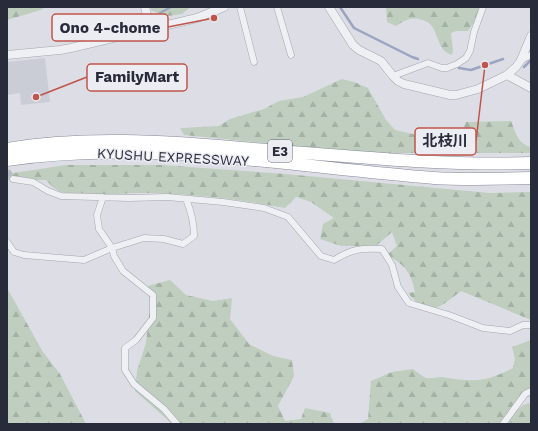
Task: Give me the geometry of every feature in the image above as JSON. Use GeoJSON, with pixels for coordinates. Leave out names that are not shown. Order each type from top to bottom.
{"type":"FeatureCollection","features":[{"type":"Feature","properties":{"kind":"highway","name":"KYUSHU EXPRESSWAY"},"geometry":{"type":"LineString","coordinates":[[7,149],[28,145],[86,141],[191,143],[439,163],[531,163]]}},
{"type":"Feature","properties":{"kind":"highway","name":"KYUSHU EXPRESSWAY"},"geometry":{"type":"LineString","coordinates":[[7,160],[41,155],[87,153],[191,155],[435,178],[531,178]]}},
{"type":"Feature","properties":{"kind":"street"},"geometry":{"type":"LineString","coordinates":[[145,7],[150,28]]}},
{"type":"Feature","properties":{"kind":"street"},"geometry":{"type":"LineString","coordinates":[[7,55],[60,50],[197,18],[224,7]]}},
{"type":"Feature","properties":{"kind":"street"},"geometry":{"type":"LineString","coordinates":[[240,7],[254,62]]}},
{"type":"Feature","properties":{"kind":"street"},"geometry":{"type":"LineString","coordinates":[[277,7],[291,55]]}},
{"type":"Feature","properties":{"kind":"street"},"geometry":{"type":"LineString","coordinates":[[329,7],[353,45],[359,50],[381,61],[398,81],[411,87],[450,95],[478,89],[507,75],[521,60],[531,36]]}},
{"type":"Feature","properties":{"kind":"street"},"geometry":{"type":"LineString","coordinates":[[393,76],[428,63],[442,68],[447,68],[462,62],[470,51],[474,32],[483,7]]}},
{"type":"Feature","properties":{"kind":"street"},"geometry":{"type":"LineString","coordinates":[[521,60],[531,55]]}},
{"type":"Feature","properties":{"kind":"street"},"geometry":{"type":"LineString","coordinates":[[507,75],[531,88]]}},
{"type":"Feature","properties":{"kind":"street"},"geometry":{"type":"LineString","coordinates":[[13,179],[33,182],[48,191],[61,196],[167,197],[223,202],[264,208],[288,217],[321,256],[334,260],[346,253],[362,248],[382,249],[392,265],[398,287],[410,303],[449,315],[483,328],[510,330],[531,325]]}},
{"type":"Feature","properties":{"kind":"street"},"geometry":{"type":"LineString","coordinates":[[102,197],[97,215],[99,229],[112,248],[114,256],[123,272],[153,295],[153,318],[136,340],[125,348],[125,370],[134,384],[164,409],[177,424]]}},
{"type":"Feature","properties":{"kind":"street"},"geometry":{"type":"LineString","coordinates":[[7,242],[14,252],[24,255],[84,260],[112,248],[144,238],[164,239],[183,244],[194,236],[192,215],[186,199]]}},
{"type":"Feature","properties":{"kind":"street"},"geometry":{"type":"LineString","coordinates":[[503,424],[525,394],[531,391]]}},
{"type":"Feature","properties":{"kind":"shaded area"},"geometry":{"type":"Polygon","coordinates":[[[45,58],[50,102],[21,105],[20,93],[7,95],[7,62],[45,58]]]}},
{"type":"Feature","properties":{"kind":"green space"},"geometry":{"type":"Polygon","coordinates":[[[7,7],[46,7],[41,10],[7,20],[7,7]]]}},
{"type":"Feature","properties":{"kind":"green space"},"geometry":{"type":"Polygon","coordinates":[[[151,7],[191,7],[182,14],[161,17],[161,13],[151,10],[151,7]]]}},
{"type":"Feature","properties":{"kind":"green space"},"geometry":{"type":"Polygon","coordinates":[[[386,7],[481,7],[475,21],[468,31],[456,31],[451,33],[453,50],[452,55],[442,48],[433,27],[429,23],[419,19],[412,19],[405,20],[396,26],[387,22],[386,7]]]}},
{"type":"Feature","properties":{"kind":"green space"},"geometry":{"type":"Polygon","coordinates":[[[342,79],[368,88],[386,120],[395,130],[417,135],[462,132],[466,122],[511,121],[520,140],[531,147],[531,153],[362,153],[184,135],[180,128],[219,126],[230,119],[264,109],[279,101],[303,97],[342,79]]]}},
{"type":"Feature","properties":{"kind":"green space"},"geometry":{"type":"Polygon","coordinates":[[[66,165],[161,165],[286,174],[490,193],[531,192],[531,320],[461,291],[440,306],[428,308],[422,306],[408,293],[415,292],[409,274],[403,266],[387,255],[397,246],[392,232],[376,246],[341,246],[320,239],[323,224],[334,218],[311,202],[296,197],[285,208],[232,199],[195,195],[142,193],[94,195],[75,194],[57,190],[46,180],[7,180],[7,174],[66,165]]]}},
{"type":"Feature","properties":{"kind":"green space"},"geometry":{"type":"Polygon","coordinates":[[[170,280],[186,295],[213,301],[232,298],[230,319],[249,344],[273,356],[292,360],[294,376],[278,406],[285,421],[301,419],[305,408],[330,413],[334,424],[172,424],[135,391],[137,371],[146,343],[150,306],[148,286],[170,280]]]}},
{"type":"Feature","properties":{"kind":"green space"},"geometry":{"type":"Polygon","coordinates":[[[7,288],[43,352],[60,374],[86,424],[7,424],[7,288]]]}},
{"type":"Feature","properties":{"kind":"green space"},"geometry":{"type":"Polygon","coordinates":[[[531,340],[531,397],[524,396],[502,424],[359,424],[368,419],[371,381],[392,372],[413,369],[426,378],[442,377],[462,380],[486,379],[513,368],[515,359],[512,347],[531,340]]]}},
{"type":"Feature","properties":{"kind":"green space"},"geometry":{"type":"Polygon","coordinates":[[[529,403],[531,405],[531,424],[507,424],[519,409],[525,404],[529,403]]]}},
{"type":"Feature","properties":{"kind":"waterway"},"geometry":{"type":"LineString","coordinates":[[160,13],[171,7]]}},
{"type":"Feature","properties":{"kind":"waterway"},"geometry":{"type":"LineString","coordinates":[[340,7],[354,28],[418,59]]}},
{"type":"Feature","properties":{"kind":"waterway"},"geometry":{"type":"LineString","coordinates":[[459,68],[471,70],[503,59]]}},
{"type":"Feature","properties":{"kind":"waterway"},"geometry":{"type":"LineString","coordinates":[[524,67],[531,60]]}},
{"type":"Feature","properties":{"kind":"tunnel"},"geometry":{"type":"LineString","coordinates":[[7,171],[13,179]]}},
{"type":"Feature","properties":{"kind":"place","name":"Ono 4-chome"},"geometry":{"type":"Point","coordinates":[214,18]}},
{"type":"Feature","properties":{"kind":"place","name":"北枝川"},"geometry":{"type":"Point","coordinates":[485,65]}},
{"type":"Feature","properties":{"kind":"place","name":"FamilyMart"},"geometry":{"type":"Point","coordinates":[36,97]}}]}
